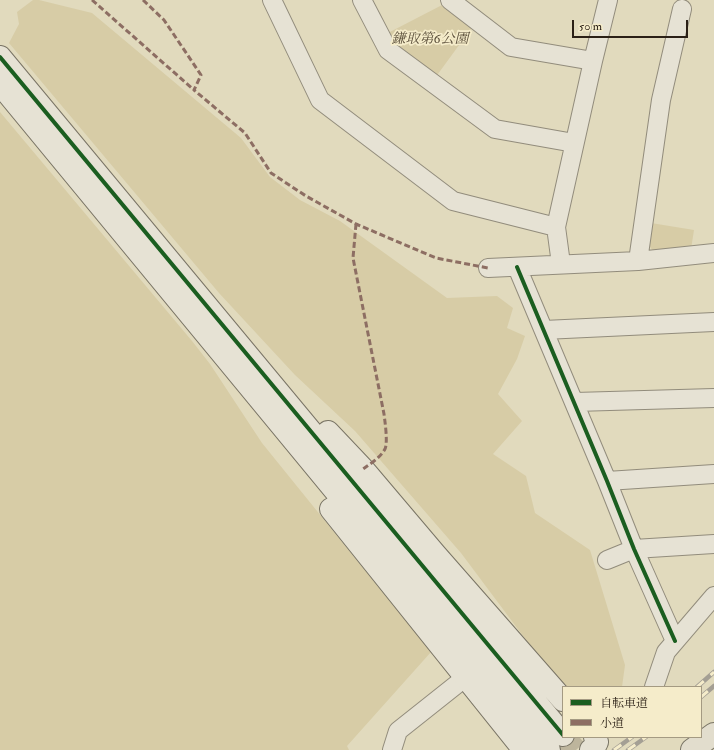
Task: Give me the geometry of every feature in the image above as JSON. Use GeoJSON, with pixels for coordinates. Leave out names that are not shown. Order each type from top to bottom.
{"type":"FeatureCollection","features":[{"type":"Feature","properties":{"kind":"main road"},"geometry":{"type":"LineString","coordinates":[[692,750],[714,734]]}},
{"type":"Feature","properties":{"kind":"street"},"geometry":{"type":"LineString","coordinates":[[272,0],[320,100],[453,201],[556,227]]}},
{"type":"Feature","properties":{"kind":"street"},"geometry":{"type":"LineString","coordinates":[[362,0],[388,50],[495,129],[574,143]]}},
{"type":"Feature","properties":{"kind":"street"},"geometry":{"type":"LineString","coordinates":[[450,0],[511,47],[593,61]]}},
{"type":"Feature","properties":{"kind":"street"},"geometry":{"type":"LineString","coordinates":[[561,264],[556,227],[574,143],[608,0]]}},
{"type":"Feature","properties":{"kind":"street"},"geometry":{"type":"LineString","coordinates":[[638,261],[661,100],[682,9]]}},
{"type":"Feature","properties":{"kind":"street"},"geometry":{"type":"LineString","coordinates":[[0,57],[549,750]]}},
{"type":"Feature","properties":{"kind":"street"},"geometry":{"type":"LineString","coordinates":[[0,84],[562,735]]}},
{"type":"Feature","properties":{"kind":"street"},"geometry":{"type":"LineString","coordinates":[[488,268],[638,261],[714,253]]}},
{"type":"Feature","properties":{"kind":"street"},"geometry":{"type":"LineString","coordinates":[[517,267],[608,481],[634,549],[675,641]]}},
{"type":"Feature","properties":{"kind":"street"},"geometry":{"type":"LineString","coordinates":[[544,330],[714,322]]}},
{"type":"Feature","properties":{"kind":"street"},"geometry":{"type":"LineString","coordinates":[[575,402],[714,398]]}},
{"type":"Feature","properties":{"kind":"street"},"geometry":{"type":"LineString","coordinates":[[275,403],[285,443],[331,509],[466,677],[520,749]]}},
{"type":"Feature","properties":{"kind":"street"},"geometry":{"type":"LineString","coordinates":[[275,403],[323,426],[363,469],[435,554],[562,699]]}},
{"type":"Feature","properties":{"kind":"street"},"geometry":{"type":"LineString","coordinates":[[608,481],[714,474]]}},
{"type":"Feature","properties":{"kind":"street"},"geometry":{"type":"LineString","coordinates":[[607,560],[634,549],[714,544]]}},
{"type":"Feature","properties":{"kind":"street"},"geometry":{"type":"LineString","coordinates":[[654,686],[666,652],[714,596]]}},
{"type":"Feature","properties":{"kind":"street"},"geometry":{"type":"LineString","coordinates":[[392,750],[398,731],[466,677]]}},
{"type":"Feature","properties":{"kind":"street"},"geometry":{"type":"LineString","coordinates":[[591,750],[597,742],[595,738]]}},
{"type":"Feature","properties":{"kind":"green space"},"geometry":{"type":"Polygon","coordinates":[[[33,0],[39,0],[92,13],[241,138],[270,177],[300,200],[340,221],[447,298],[497,296],[513,308],[507,328],[525,336],[517,359],[498,394],[522,421],[493,454],[526,476],[535,513],[590,550],[625,665],[622,686],[562,686],[461,553],[355,431],[295,375],[219,293],[9,43],[19,24],[17,12],[33,0]]]}},
{"type":"Feature","properties":{"kind":"green space","name":"鎌取第6公園"},"geometry":{"type":"Polygon","coordinates":[[[444,4],[473,26],[435,78],[392,45],[386,34],[444,4]]]}},
{"type":"Feature","properties":{"kind":"green space"},"geometry":{"type":"Polygon","coordinates":[[[0,112],[192,341],[210,364],[262,443],[431,652],[347,746],[349,750],[0,750],[0,112]]]}},
{"type":"Feature","properties":{"kind":"green space"},"geometry":{"type":"Polygon","coordinates":[[[651,223],[694,230],[691,249],[653,251],[648,244],[651,223]]]}},
{"type":"Feature","properties":{"kind":"tunnel"},"geometry":{"type":"LineString","coordinates":[[568,741],[576,750]]}},
{"type":"Feature","properties":{"kind":"railway"},"geometry":{"type":"LineString","coordinates":[[698,686],[714,672]]}},
{"type":"Feature","properties":{"kind":"railway"},"geometry":{"type":"LineString","coordinates":[[702,696],[714,686]]}},
{"type":"Feature","properties":{"kind":"railway"},"geometry":{"type":"LineString","coordinates":[[614,750],[631,738]]}},
{"type":"Feature","properties":{"kind":"railway"},"geometry":{"type":"LineString","coordinates":[[628,750],[645,738]]}},
{"type":"Feature","properties":{"kind":"marked path"},"geometry":{"type":"LineString","coordinates":[[92,0],[194,90]]}},
{"type":"Feature","properties":{"kind":"marked path"},"geometry":{"type":"LineString","coordinates":[[143,0],[164,20],[201,75],[194,90],[245,133],[271,173],[306,196],[356,224],[436,258],[488,268]]}},
{"type":"Feature","properties":{"kind":"marked path"},"geometry":{"type":"LineString","coordinates":[[356,224],[353,258],[384,414],[386,437],[386,446],[383,452],[363,469]]}},
{"type":"Feature","properties":{"kind":"cycle path"},"geometry":{"type":"LineString","coordinates":[[0,57],[562,734]]}},
{"type":"Feature","properties":{"kind":"cycle path"},"geometry":{"type":"LineString","coordinates":[[517,267],[634,549],[675,641]]}}]}
